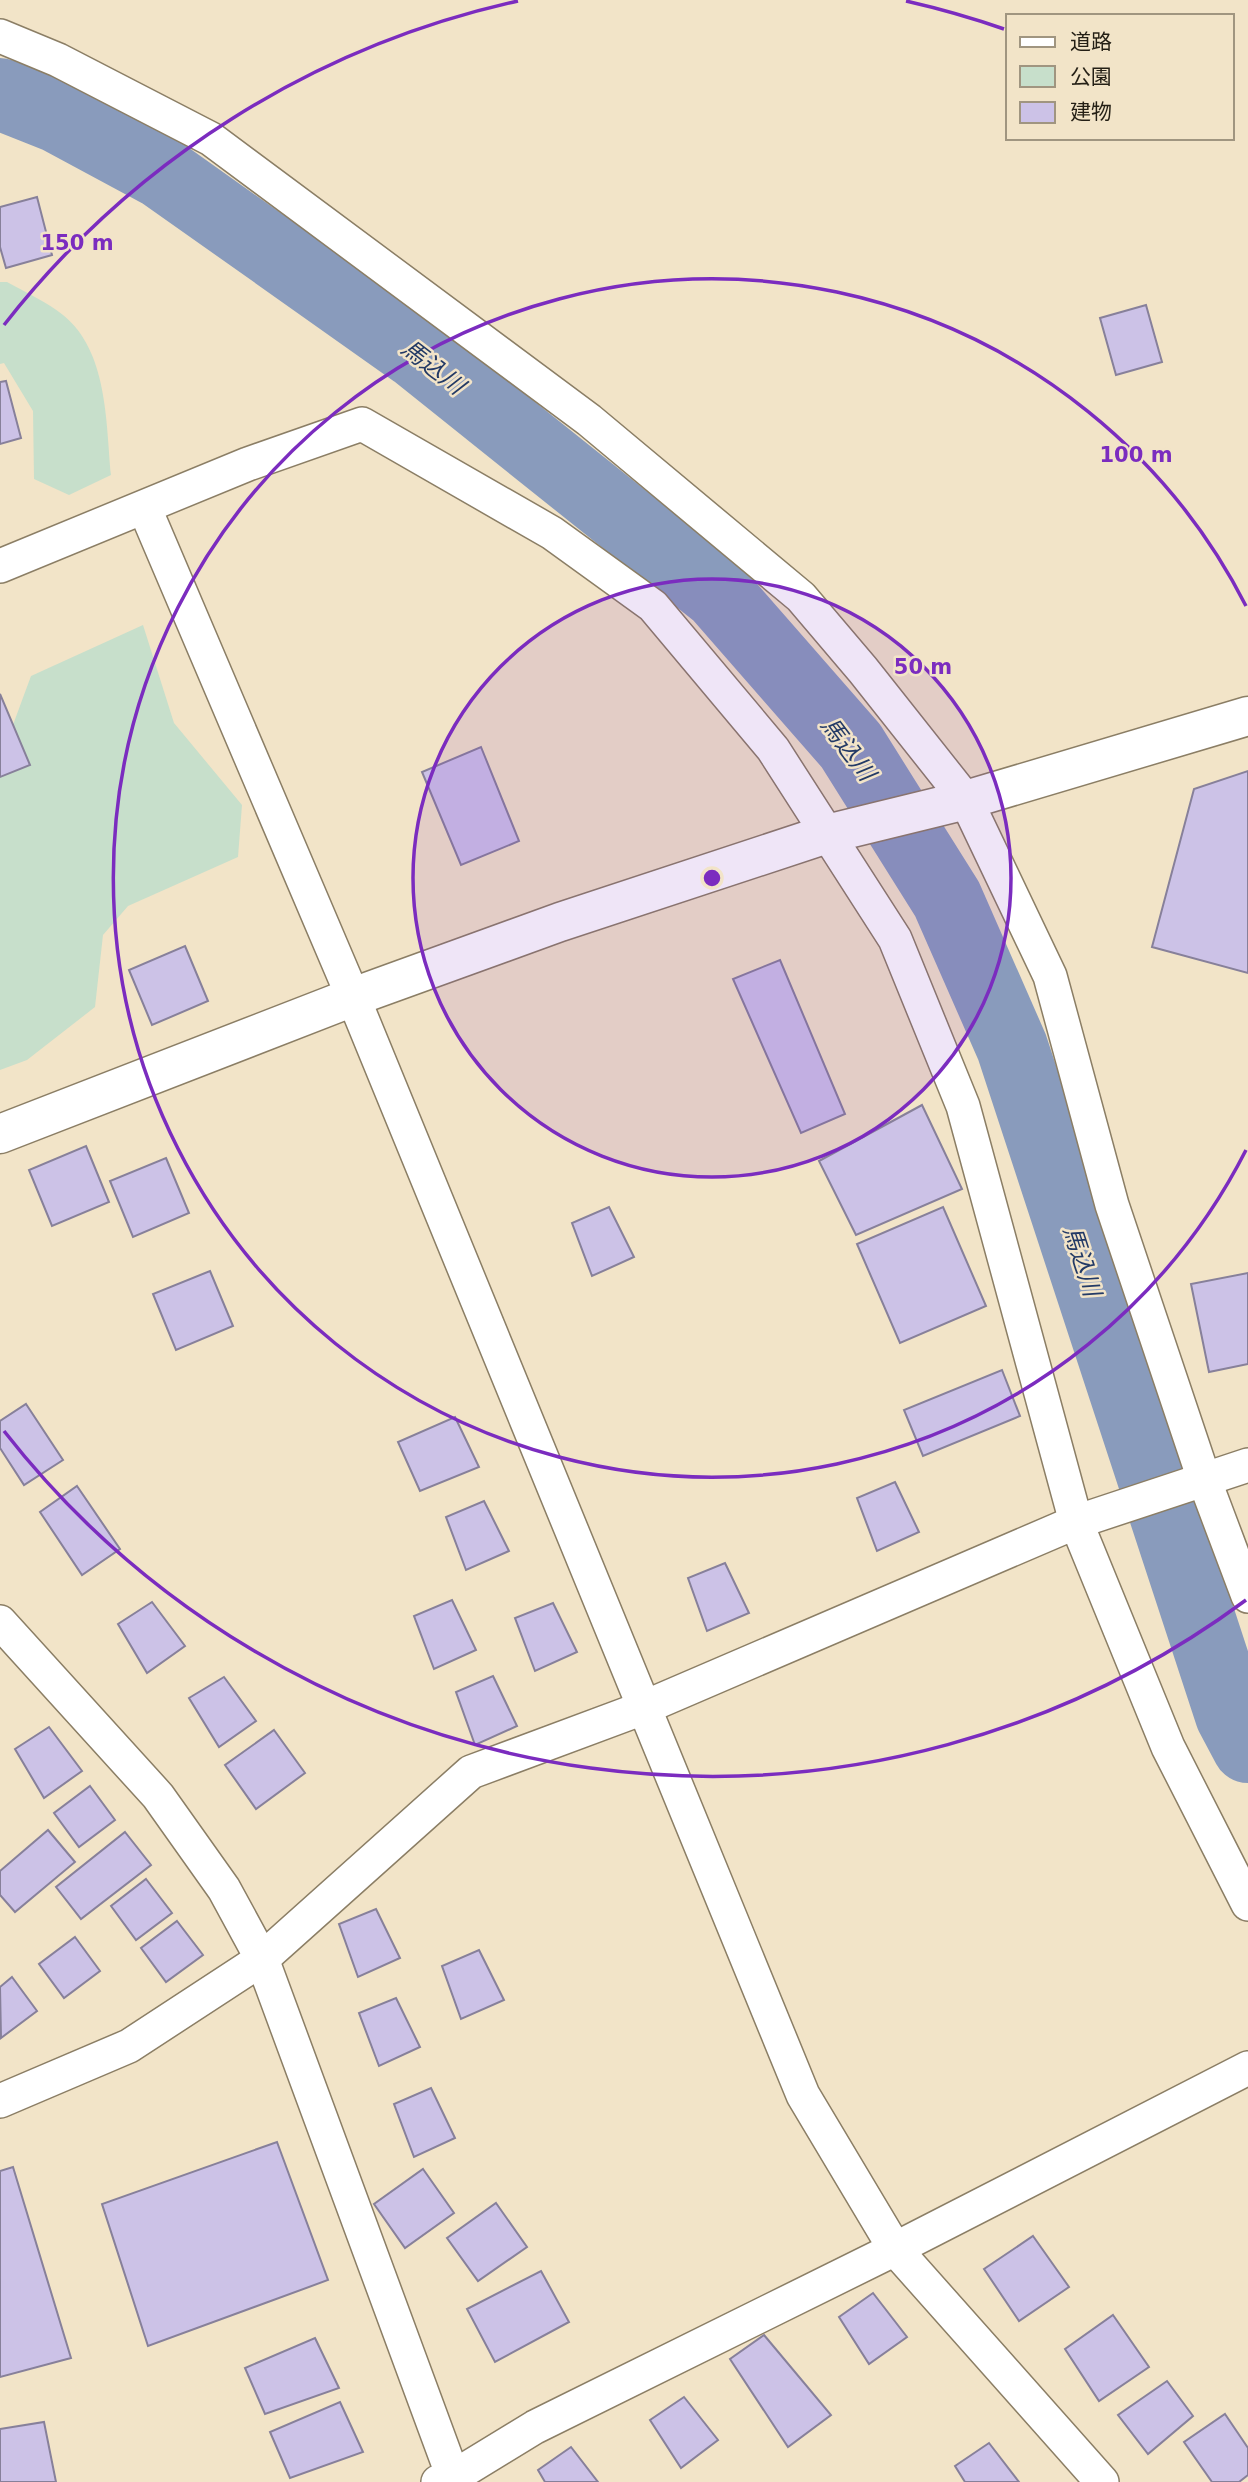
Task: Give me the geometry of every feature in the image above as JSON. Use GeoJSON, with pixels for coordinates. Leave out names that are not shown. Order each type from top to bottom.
{"type":"FeatureCollection","features":[{"type":"Feature","properties":{"kind":"street"},"geometry":{"type":"LineString","coordinates":[[0,36],[58,60],[211,139],[589,420],[801,597],[956,803],[1050,976],[1112,1205],[1197,1482],[1248,1596]]}},
{"type":"Feature","properties":{"kind":"street"},"geometry":{"type":"LineString","coordinates":[[0,566],[145,509],[248,464],[362,424],[552,533],[653,606],[774,749],[836,833],[895,939],[963,1106],[1085,1519],[1168,1747],[1248,1904]]}},
{"type":"Feature","properties":{"kind":"street"},"geometry":{"type":"LineString","coordinates":[[145,509],[353,997],[803,2095],[895,2249],[1102,2482]]}},
{"type":"Feature","properties":{"kind":"street"},"geometry":{"type":"LineString","coordinates":[[0,1134],[353,997],[559,922],[836,833],[956,803],[1248,716]]}},
{"type":"Feature","properties":{"kind":"street"},"geometry":{"type":"LineString","coordinates":[[0,2101],[129,2046],[262,1959],[471,1772],[643,1708],[1085,1519],[1248,1465]]}},
{"type":"Feature","properties":{"kind":"street"},"geometry":{"type":"LineString","coordinates":[[0,1622],[158,1796],[225,1889],[262,1959],[448,2480],[535,2427],[895,2249],[1248,2068]]}},
{"type":"Feature","properties":{"kind":"green space"},"geometry":{"type":"Polygon","coordinates":[[[0,282],[7,282],[63,315],[78,330],[97,368],[105,411],[111,475],[69,495],[34,479],[33,411],[4,363],[0,364],[0,282]]]}},
{"type":"Feature","properties":{"kind":"green space"},"geometry":{"type":"Polygon","coordinates":[[[143,625],[174,723],[242,805],[238,857],[128,906],[103,935],[95,1007],[27,1060],[0,1070],[0,760],[31,676],[143,625]]]}},
{"type":"Feature","properties":{"kind":"building"},"geometry":{"type":"Polygon","coordinates":[[[37,197],[52,255],[6,268],[0,247],[0,207],[37,197]]]}},
{"type":"Feature","properties":{"kind":"building"},"geometry":{"type":"Polygon","coordinates":[[[1146,305],[1162,362],[1116,375],[1100,318],[1146,305]]]}},
{"type":"Feature","properties":{"kind":"building"},"geometry":{"type":"Polygon","coordinates":[[[6,381],[21,438],[0,444],[0,382],[6,381]]]}},
{"type":"Feature","properties":{"kind":"building"},"geometry":{"type":"Polygon","coordinates":[[[0,694],[30,765],[0,777],[0,694]]]}},
{"type":"Feature","properties":{"kind":"building"},"geometry":{"type":"Polygon","coordinates":[[[481,747],[519,841],[461,865],[422,772],[481,747]]]}},
{"type":"Feature","properties":{"kind":"building"},"geometry":{"type":"Polygon","coordinates":[[[1248,771],[1248,973],[1152,947],[1194,789],[1248,771]]]}},
{"type":"Feature","properties":{"kind":"building"},"geometry":{"type":"Polygon","coordinates":[[[185,946],[208,1001],[152,1025],[129,970],[185,946]]]}},
{"type":"Feature","properties":{"kind":"building"},"geometry":{"type":"Polygon","coordinates":[[[780,960],[845,1114],[801,1133],[733,979],[780,960]]]}},
{"type":"Feature","properties":{"kind":"building"},"geometry":{"type":"Polygon","coordinates":[[[922,1105],[962,1189],[856,1235],[819,1161],[922,1105]]]}},
{"type":"Feature","properties":{"kind":"building"},"geometry":{"type":"Polygon","coordinates":[[[86,1146],[109,1202],[52,1226],[29,1170],[86,1146]]]}},
{"type":"Feature","properties":{"kind":"building"},"geometry":{"type":"Polygon","coordinates":[[[166,1158],[189,1213],[133,1237],[110,1181],[166,1158]]]}},
{"type":"Feature","properties":{"kind":"building"},"geometry":{"type":"Polygon","coordinates":[[[609,1207],[634,1257],[592,1276],[572,1223],[609,1207]]]}},
{"type":"Feature","properties":{"kind":"building"},"geometry":{"type":"Polygon","coordinates":[[[943,1207],[986,1306],[900,1343],[857,1244],[943,1207]]]}},
{"type":"Feature","properties":{"kind":"building"},"geometry":{"type":"Polygon","coordinates":[[[210,1271],[233,1326],[176,1350],[153,1294],[210,1271]]]}},
{"type":"Feature","properties":{"kind":"building"},"geometry":{"type":"Polygon","coordinates":[[[1248,1273],[1248,1364],[1209,1372],[1191,1284],[1248,1273]]]}},
{"type":"Feature","properties":{"kind":"building"},"geometry":{"type":"Polygon","coordinates":[[[1002,1370],[1020,1416],[923,1456],[904,1410],[1002,1370]]]}},
{"type":"Feature","properties":{"kind":"building"},"geometry":{"type":"Polygon","coordinates":[[[26,1404],[63,1460],[24,1485],[0,1448],[0,1421],[26,1404]]]}},
{"type":"Feature","properties":{"kind":"building"},"geometry":{"type":"Polygon","coordinates":[[[455,1417],[479,1467],[420,1491],[398,1442],[455,1417]]]}},
{"type":"Feature","properties":{"kind":"building"},"geometry":{"type":"Polygon","coordinates":[[[895,1482],[919,1532],[877,1551],[857,1498],[895,1482]]]}},
{"type":"Feature","properties":{"kind":"building"},"geometry":{"type":"Polygon","coordinates":[[[77,1486],[120,1549],[82,1575],[40,1512],[77,1486]]]}},
{"type":"Feature","properties":{"kind":"building"},"geometry":{"type":"Polygon","coordinates":[[[484,1501],[509,1551],[466,1570],[446,1517],[484,1501]]]}},
{"type":"Feature","properties":{"kind":"building"},"geometry":{"type":"Polygon","coordinates":[[[725,1563],[749,1613],[707,1631],[688,1578],[725,1563]]]}},
{"type":"Feature","properties":{"kind":"building"},"geometry":{"type":"Polygon","coordinates":[[[452,1600],[476,1650],[434,1669],[414,1616],[452,1600]]]}},
{"type":"Feature","properties":{"kind":"building"},"geometry":{"type":"Polygon","coordinates":[[[152,1602],[185,1646],[147,1673],[118,1624],[152,1602]]]}},
{"type":"Feature","properties":{"kind":"building"},"geometry":{"type":"Polygon","coordinates":[[[553,1603],[577,1652],[535,1671],[515,1618],[553,1603]]]}},
{"type":"Feature","properties":{"kind":"building"},"geometry":{"type":"Polygon","coordinates":[[[493,1676],[517,1726],[475,1745],[456,1692],[493,1676]]]}},
{"type":"Feature","properties":{"kind":"building"},"geometry":{"type":"Polygon","coordinates":[[[224,1677],[256,1721],[219,1747],[189,1698],[224,1677]]]}},
{"type":"Feature","properties":{"kind":"building"},"geometry":{"type":"Polygon","coordinates":[[[49,1727],[82,1771],[44,1798],[15,1749],[49,1727]]]}},
{"type":"Feature","properties":{"kind":"building"},"geometry":{"type":"Polygon","coordinates":[[[274,1730],[305,1773],[256,1809],[225,1765],[274,1730]]]}},
{"type":"Feature","properties":{"kind":"building"},"geometry":{"type":"Polygon","coordinates":[[[90,1786],[115,1820],[79,1847],[54,1813],[90,1786]]]}},
{"type":"Feature","properties":{"kind":"building"},"geometry":{"type":"Polygon","coordinates":[[[48,1830],[75,1862],[15,1912],[0,1895],[0,1871],[48,1830]]]}},
{"type":"Feature","properties":{"kind":"building"},"geometry":{"type":"Polygon","coordinates":[[[125,1832],[151,1865],[81,1919],[56,1887],[125,1832]]]}},
{"type":"Feature","properties":{"kind":"building"},"geometry":{"type":"Polygon","coordinates":[[[146,1879],[172,1913],[136,1940],[111,1906],[146,1879]]]}},
{"type":"Feature","properties":{"kind":"building"},"geometry":{"type":"Polygon","coordinates":[[[376,1909],[400,1958],[358,1977],[339,1924],[376,1909]]]}},
{"type":"Feature","properties":{"kind":"building"},"geometry":{"type":"Polygon","coordinates":[[[177,1921],[203,1955],[166,1982],[141,1948],[177,1921]]]}},
{"type":"Feature","properties":{"kind":"building"},"geometry":{"type":"Polygon","coordinates":[[[75,1937],[100,1971],[64,1998],[39,1964],[75,1937]]]}},
{"type":"Feature","properties":{"kind":"building"},"geometry":{"type":"Polygon","coordinates":[[[479,1950],[504,2000],[461,2019],[442,1966],[479,1950]]]}},
{"type":"Feature","properties":{"kind":"building"},"geometry":{"type":"Polygon","coordinates":[[[12,1977],[37,2011],[1,2038],[0,1987],[12,1977]]]}},
{"type":"Feature","properties":{"kind":"building"},"geometry":{"type":"Polygon","coordinates":[[[396,1998],[420,2047],[379,2066],[359,2013],[396,1998]]]}},
{"type":"Feature","properties":{"kind":"building"},"geometry":{"type":"Polygon","coordinates":[[[431,2088],[455,2138],[414,2157],[394,2104],[431,2088]]]}},
{"type":"Feature","properties":{"kind":"building"},"geometry":{"type":"Polygon","coordinates":[[[277,2142],[328,2280],[148,2346],[102,2204],[277,2142]]]}},
{"type":"Feature","properties":{"kind":"building"},"geometry":{"type":"Polygon","coordinates":[[[13,2167],[71,2358],[0,2377],[0,2171],[13,2167]]]}},
{"type":"Feature","properties":{"kind":"building"},"geometry":{"type":"Polygon","coordinates":[[[423,2169],[454,2213],[405,2248],[374,2204],[423,2169]]]}},
{"type":"Feature","properties":{"kind":"building"},"geometry":{"type":"Polygon","coordinates":[[[496,2203],[527,2247],[478,2281],[447,2238],[496,2203]]]}},
{"type":"Feature","properties":{"kind":"building"},"geometry":{"type":"Polygon","coordinates":[[[1033,2236],[1069,2287],[1019,2321],[984,2269],[1033,2236]]]}},
{"type":"Feature","properties":{"kind":"building"},"geometry":{"type":"Polygon","coordinates":[[[541,2271],[569,2322],[495,2362],[467,2309],[541,2271]]]}},
{"type":"Feature","properties":{"kind":"building"},"geometry":{"type":"Polygon","coordinates":[[[873,2293],[907,2337],[869,2364],[839,2317],[873,2293]]]}},
{"type":"Feature","properties":{"kind":"building"},"geometry":{"type":"Polygon","coordinates":[[[1113,2315],[1149,2367],[1099,2401],[1065,2349],[1113,2315]]]}},
{"type":"Feature","properties":{"kind":"building"},"geometry":{"type":"Polygon","coordinates":[[[764,2335],[831,2415],[788,2447],[730,2359],[764,2335]]]}},
{"type":"Feature","properties":{"kind":"building"},"geometry":{"type":"Polygon","coordinates":[[[315,2338],[339,2388],[265,2414],[245,2368],[315,2338]]]}},
{"type":"Feature","properties":{"kind":"building"},"geometry":{"type":"Polygon","coordinates":[[[1167,2381],[1193,2416],[1148,2454],[1118,2415],[1167,2381]]]}},
{"type":"Feature","properties":{"kind":"building"},"geometry":{"type":"Polygon","coordinates":[[[684,2397],[718,2440],[681,2468],[650,2420],[684,2397]]]}},
{"type":"Feature","properties":{"kind":"building"},"geometry":{"type":"Polygon","coordinates":[[[340,2402],[363,2452],[290,2478],[270,2432],[340,2402]]]}},
{"type":"Feature","properties":{"kind":"building"},"geometry":{"type":"Polygon","coordinates":[[[1225,2414],[1248,2448],[1248,2475],[1239,2482],[1212,2482],[1184,2442],[1225,2414]]]}},
{"type":"Feature","properties":{"kind":"building"},"geometry":{"type":"Polygon","coordinates":[[[44,2422],[56,2482],[0,2482],[0,2429],[44,2422]]]}},
{"type":"Feature","properties":{"kind":"building"},"geometry":{"type":"Polygon","coordinates":[[[989,2443],[1019,2482],[965,2482],[955,2466],[989,2443]]]}},
{"type":"Feature","properties":{"kind":"building"},"geometry":{"type":"Polygon","coordinates":[[[571,2447],[598,2482],[545,2482],[538,2470],[571,2447]]]}},
{"type":"Feature","properties":{"kind":"waterway","name":"馬込川"},"geometry":{"type":"LineString","coordinates":[[0,94],[58,117],[162,173],[415,352],[719,595],[851,746],[947,899],[1012,1047],[1231,1715],[1248,1747]]}}]}
